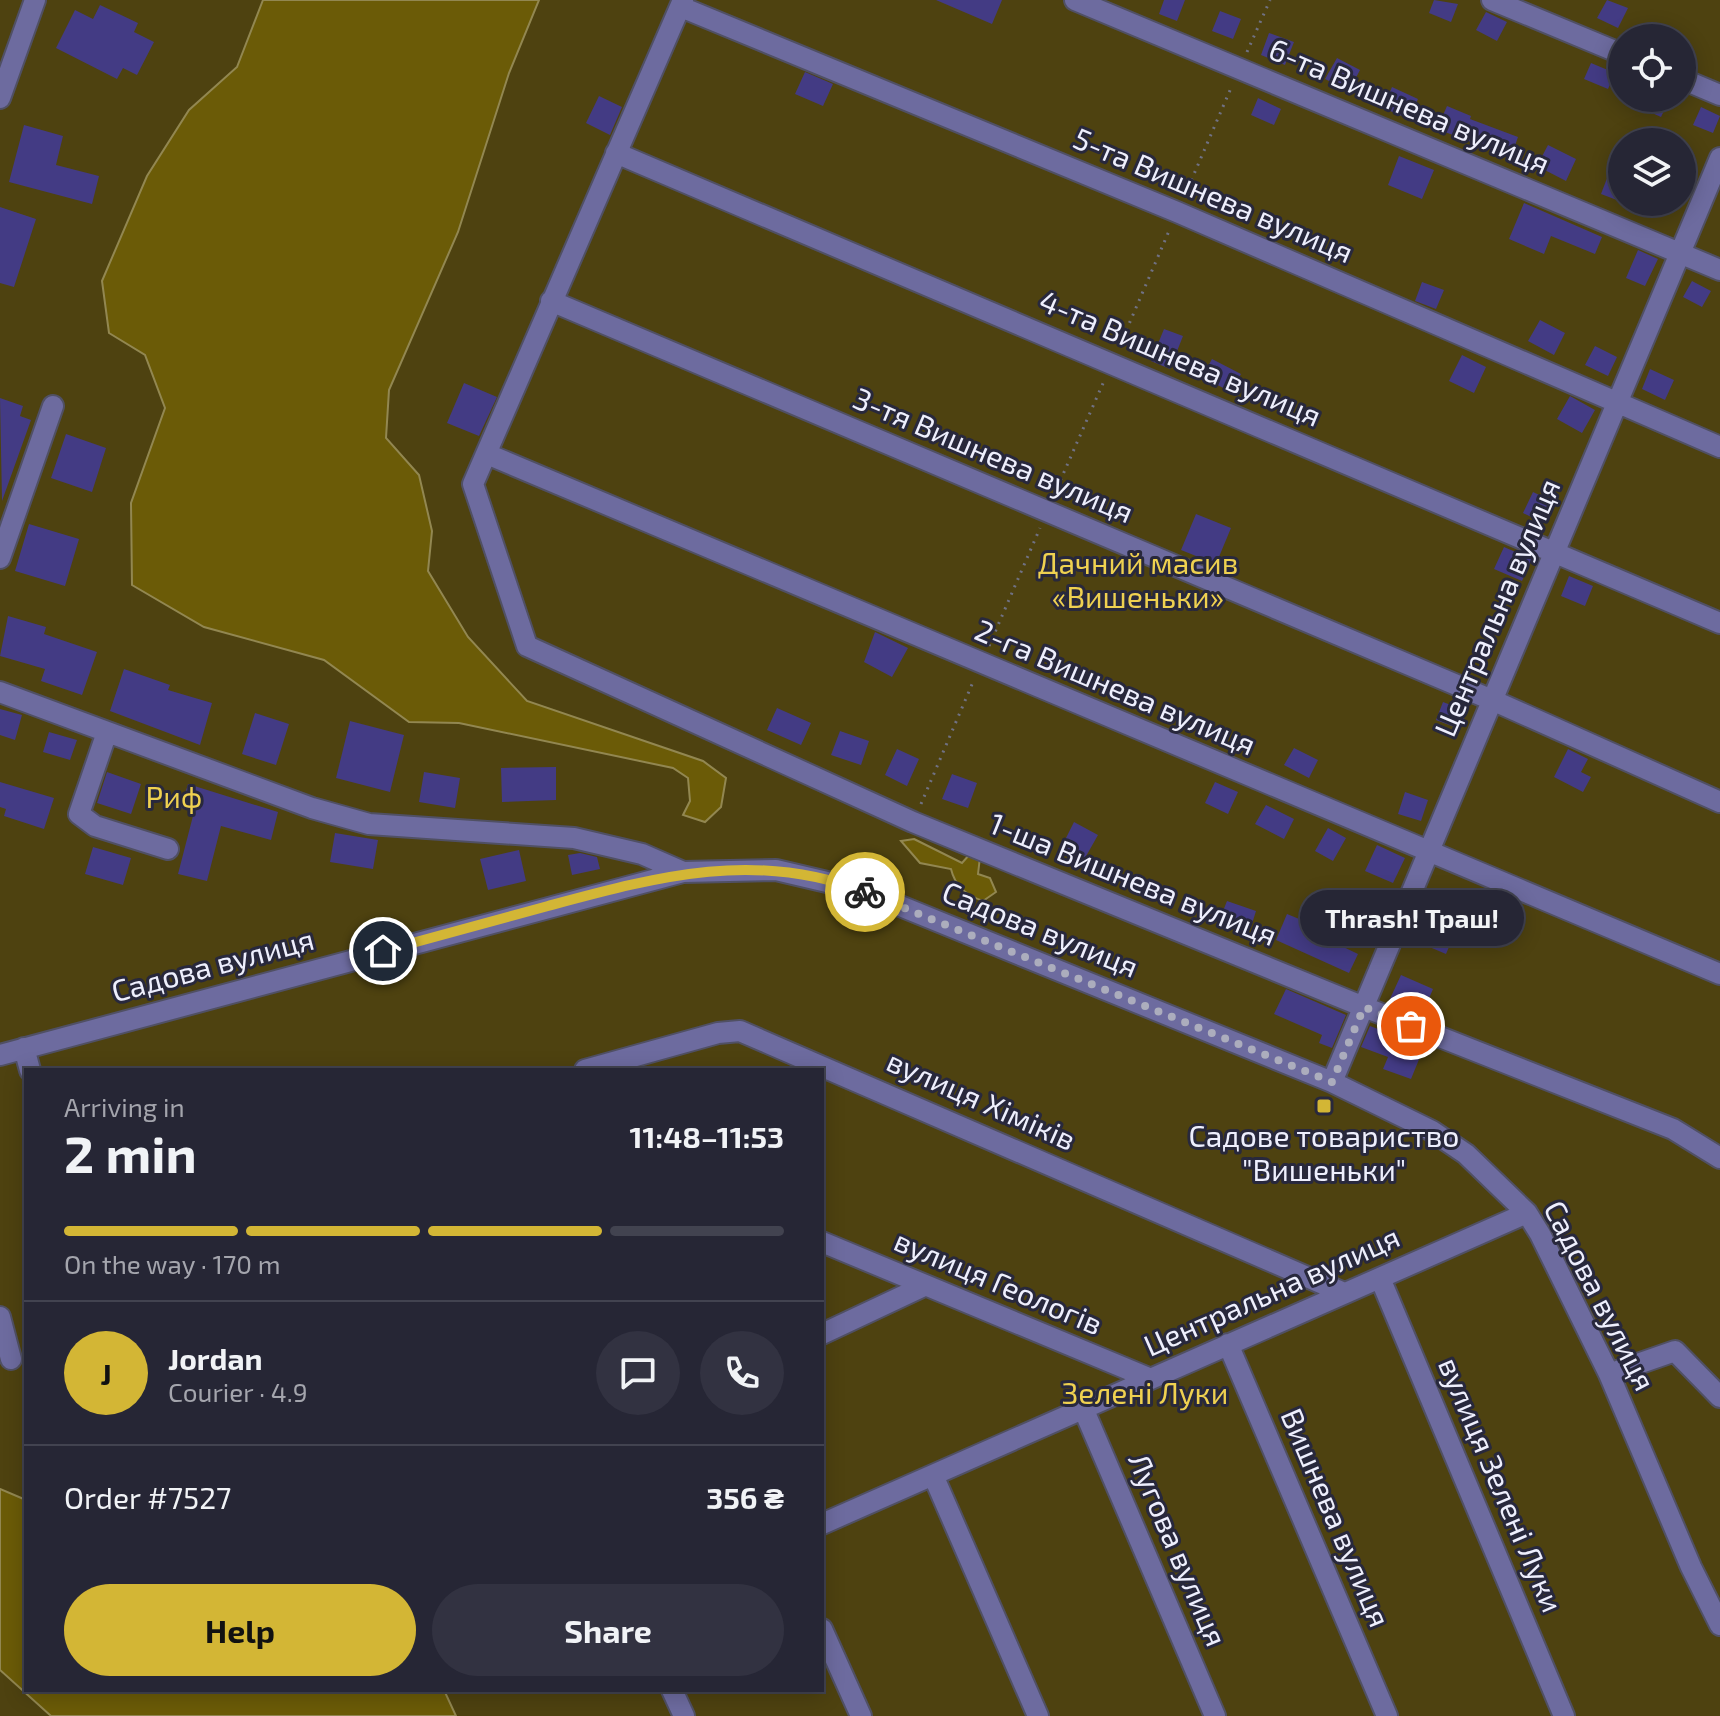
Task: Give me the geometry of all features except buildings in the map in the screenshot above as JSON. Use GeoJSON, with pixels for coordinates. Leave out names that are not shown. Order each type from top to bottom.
{"type":"FeatureCollection","features":[{"type":"Feature","properties":{"kind":"street"},"geometry":{"type":"LineString","coordinates":[[0,95],[35,0]]}},
{"type":"Feature","properties":{"kind":"street","name":"6-та Вишнева вулиця"},"geometry":{"type":"LineString","coordinates":[[1075,0],[1720,270]]}},
{"type":"Feature","properties":{"kind":"street"},"geometry":{"type":"LineString","coordinates":[[1492,0],[1608,48]]}},
{"type":"Feature","properties":{"kind":"street"},"geometry":{"type":"LineString","coordinates":[[487,454],[682,3]]}},
{"type":"Feature","properties":{"kind":"street","name":"5-та Вишнева вулиця"},"geometry":{"type":"LineString","coordinates":[[682,3],[1177,212],[1720,447]]}},
{"type":"Feature","properties":{"kind":"street"},"geometry":{"type":"LineString","coordinates":[[1696,85],[1720,95]]}},
{"type":"Feature","properties":{"kind":"street","name":"4-та Вишнева вулиця"},"geometry":{"type":"LineString","coordinates":[[616,153],[1720,623]]}},
{"type":"Feature","properties":{"kind":"street","name":"Центральна вулиця"},"geometry":{"type":"LineString","coordinates":[[1332,1082],[1720,158]]}},
{"type":"Feature","properties":{"kind":"street","name":"3-тя Вишнева вулиця"},"geometry":{"type":"LineString","coordinates":[[551,301],[1492,700],[1720,802]]}},
{"type":"Feature","properties":{"kind":"street"},"geometry":{"type":"LineString","coordinates":[[0,558],[53,406]]}},
{"type":"Feature","properties":{"kind":"street","name":"1-ша Вишнева вулиця"},"geometry":{"type":"LineString","coordinates":[[487,454],[473,484],[527,646],[913,822],[1364,1007],[1673,1129],[1720,1158]]}},
{"type":"Feature","properties":{"kind":"street","name":"2-га Вишнева вулиця"},"geometry":{"type":"LineString","coordinates":[[487,454],[1428,854],[1720,974]]}},
{"type":"Feature","properties":{"kind":"street"},"geometry":{"type":"LineString","coordinates":[[0,692],[312,808],[369,824],[574,838],[642,854],[683,872]]}},
{"type":"Feature","properties":{"kind":"street"},"geometry":{"type":"LineString","coordinates":[[107,732],[79,814],[95,826],[168,849]]}},
{"type":"Feature","properties":{"kind":"street","name":"Садова вулиця"},"geometry":{"type":"LineString","coordinates":[[0,1055],[683,872],[776,870],[861,890],[1332,1082],[1432,1131],[1455,1146],[1527,1213],[1609,1374],[1691,1567],[1720,1625]]}},
{"type":"Feature","properties":{"kind":"street","name":"вулиця Хіміків"},"geometry":{"type":"LineString","coordinates":[[592,1068],[718,1033],[740,1031],[1344,1293]]}},
{"type":"Feature","properties":{"kind":"street"},"geometry":{"type":"LineString","coordinates":[[24,1048],[29,1068]]}},
{"type":"Feature","properties":{"kind":"street","name":"Центральна вулиця"},"geometry":{"type":"LineString","coordinates":[[824,1523],[1527,1213]]}},
{"type":"Feature","properties":{"kind":"street","name":"вулиця Геологів"},"geometry":{"type":"LineString","coordinates":[[824,1243],[1151,1379]]}},
{"type":"Feature","properties":{"kind":"street","name":"вулиця Зелені Луки"},"geometry":{"type":"LineString","coordinates":[[1380,1278],[1564,1716]]}},
{"type":"Feature","properties":{"kind":"street"},"geometry":{"type":"LineString","coordinates":[[824,1333],[924,1286]]}},
{"type":"Feature","properties":{"kind":"street"},"geometry":{"type":"LineString","coordinates":[[0,1317],[11,1359]]}},
{"type":"Feature","properties":{"kind":"street","name":"Вишнева вулиця"},"geometry":{"type":"LineString","coordinates":[[1228,1344],[1387,1716]]}},
{"type":"Feature","properties":{"kind":"street"},"geometry":{"type":"LineString","coordinates":[[1609,1374],[1675,1351],[1720,1397]]}},
{"type":"Feature","properties":{"kind":"street","name":"Лугова вулиця"},"geometry":{"type":"LineString","coordinates":[[1083,1408],[1215,1716]]}},
{"type":"Feature","properties":{"kind":"street"},"geometry":{"type":"LineString","coordinates":[[933,1475],[1038,1716]]}},
{"type":"Feature","properties":{"kind":"street"},"geometry":{"type":"LineString","coordinates":[[824,1633],[861,1716]]}},
{"type":"Feature","properties":{"kind":"street"},"geometry":{"type":"LineString","coordinates":[[673,1692],[684,1716]]}},
{"type":"Feature","properties":{"kind":"path"},"geometry":{"type":"LineString","coordinates":[[913,822],[1270,0]]}},
{"type":"Feature","properties":{"kind":"green space","name":"Дачний масив «Вишеньки»"},"geometry":{"type":"Polygon","coordinates":[[[0,0],[1720,0],[1720,1716],[0,1716],[0,0]]]}},
{"type":"Feature","properties":{"kind":"shaded area"},"geometry":{"type":"Polygon","coordinates":[[[263,0],[539,0],[509,73],[458,232],[389,390],[386,438],[419,475],[432,531],[428,571],[468,637],[527,701],[703,761],[726,778],[721,807],[705,822],[683,815],[690,801],[688,778],[673,768],[459,723],[409,722],[324,660],[204,627],[132,585],[131,503],[165,408],[145,355],[109,333],[102,281],[147,176],[189,110],[237,67],[263,0]]]}},
{"type":"Feature","properties":{"kind":"shaded area"},"geometry":{"type":"Polygon","coordinates":[[[914,839],[962,863],[970,854],[980,857],[978,874],[990,878],[996,892],[983,901],[971,896],[955,880],[951,869],[920,863],[901,841],[914,839]]]}},
{"type":"Feature","properties":{"kind":"shaded area"},"geometry":{"type":"Polygon","coordinates":[[[0,1489],[24,1499],[24,1692],[0,1670],[0,1489]]]}},
{"type":"Feature","properties":{"kind":"shaded area"},"geometry":{"type":"Polygon","coordinates":[[[24,1692],[445,1692],[456,1716],[51,1716],[24,1692]]]}},
{"type":"Feature","properties":{"kind":"way so far"},"geometry":{"type":"LineString","coordinates":[[865,892],[1332,1082],[1364,1007],[1411,1026]]}},
{"type":"Feature","properties":{"kind":"place","name":"Thrash! Траш!"},"geometry":{"type":"Point","coordinates":[1411,1026]}},
{"type":"Feature","properties":{"kind":"place","name":"Садове товариство \"Вишеньки\""},"geometry":{"type":"Point","coordinates":[1324,1106]}},
{"type":"Feature","properties":{"kind":"route"},"geometry":{"type":"LineString","coordinates":[[383,951],[683,872],[776,870],[813,876],[865,892]]}},
{"type":"Feature","properties":{"kind":"park label","name":"Риф"},"geometry":{"type":"Point","coordinates":[174,798]}},
{"type":"Feature","properties":{"kind":"park label","name":"Зелені Луки"},"geometry":{"type":"Point","coordinates":[1145,1394]}}]}
